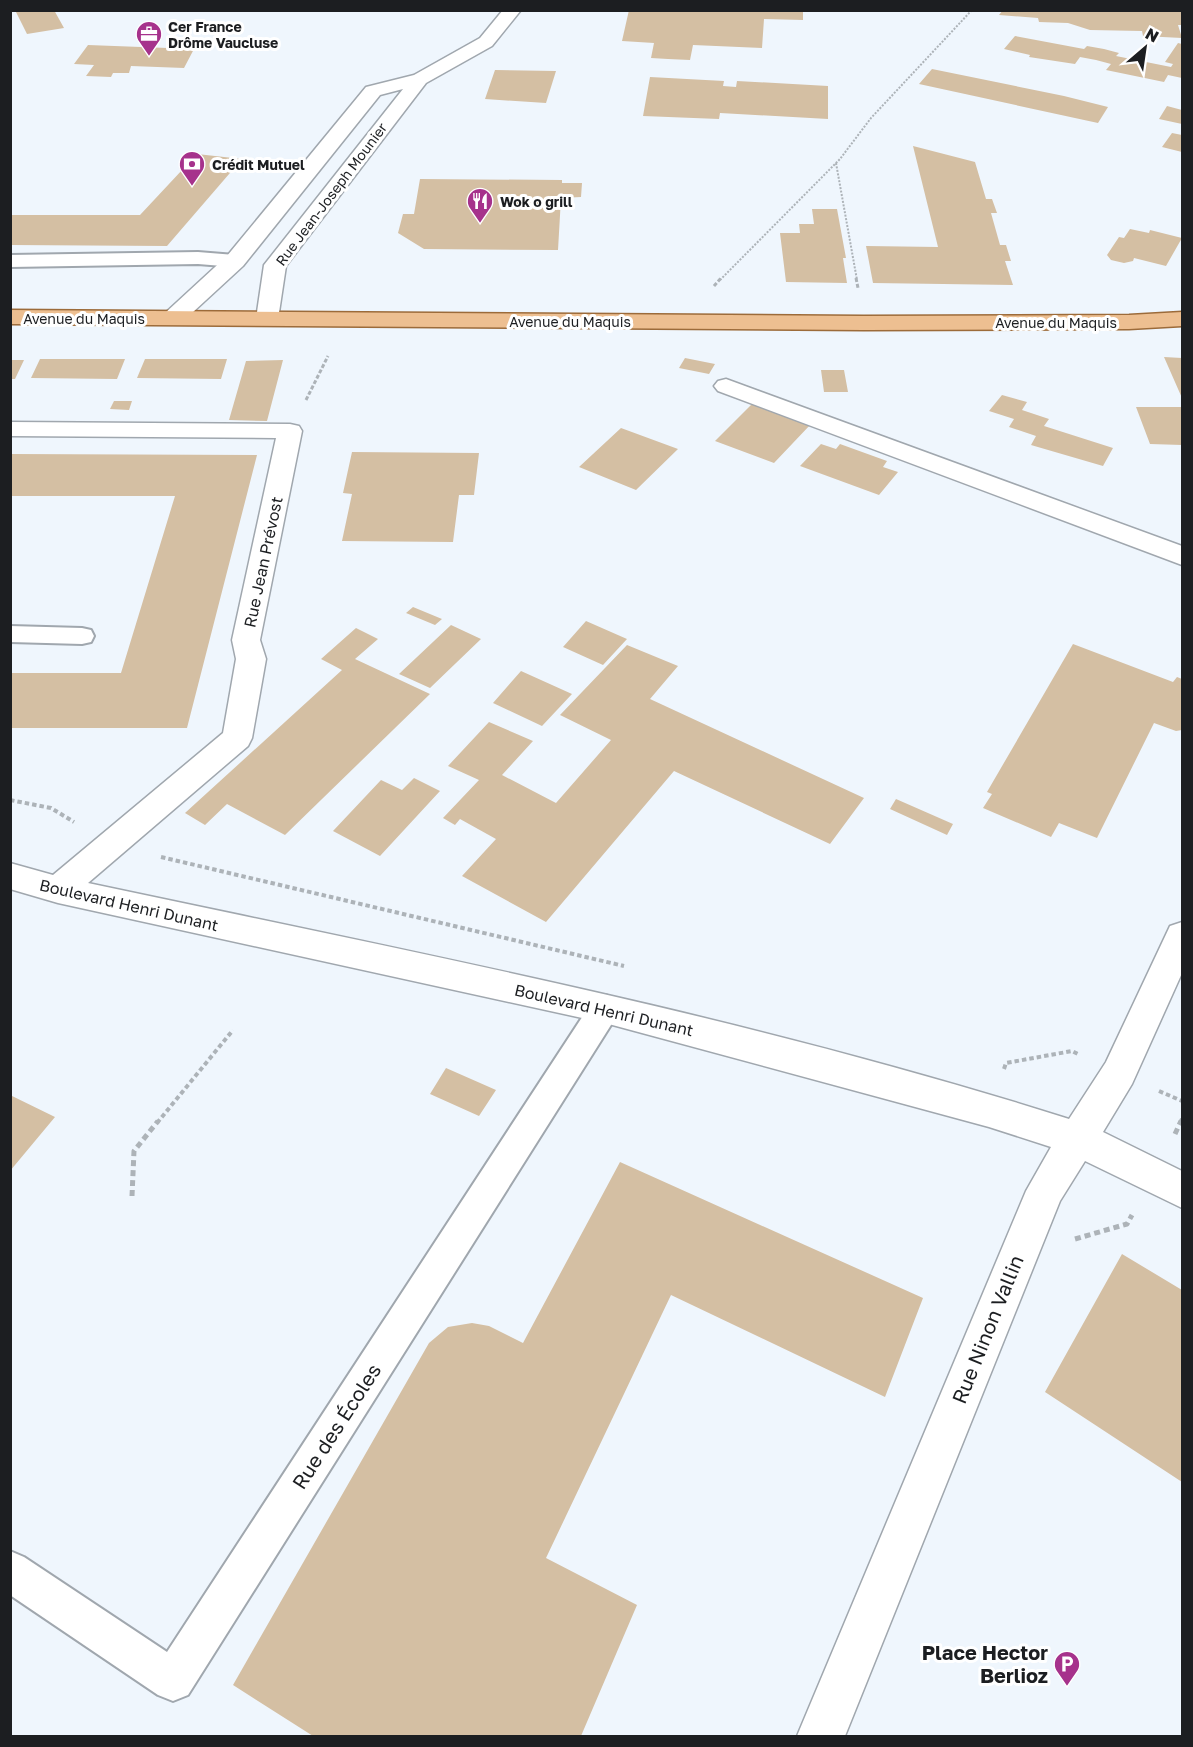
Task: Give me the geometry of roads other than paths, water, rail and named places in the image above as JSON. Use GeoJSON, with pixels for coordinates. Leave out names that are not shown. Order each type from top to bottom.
{"type":"FeatureCollection","features":[{"type":"Feature","properties":{"kind":"main road","name":"Avenue du Maquis"},"geometry":{"type":"LineString","coordinates":[[10,318],[864,323],[1129,322],[1182,319]]}},
{"type":"Feature","properties":{"kind":"main road","name":"Avenue du Maquis"},"geometry":{"type":"LineString","coordinates":[[1129,322],[1182,325]]}},
{"type":"Feature","properties":{"kind":"street","name":"Rue Jean-Joseph Mounier"},"geometry":{"type":"LineString","coordinates":[[172,319],[235,261],[373,91],[420,79],[486,42],[513,10]]}},
{"type":"Feature","properties":{"kind":"street","name":"Rue Jean-Joseph Mounier"},"geometry":{"type":"LineString","coordinates":[[267,319],[275,265],[420,79]]}},
{"type":"Feature","properties":{"kind":"street"},"geometry":{"type":"LineString","coordinates":[[235,261],[275,265]]}},
{"type":"Feature","properties":{"kind":"street"},"geometry":{"type":"LineString","coordinates":[[726,386],[1182,556]]}},
{"type":"Feature","properties":{"kind":"street","name":"Rue Jean Prévost"},"geometry":{"type":"LineString","coordinates":[[10,429],[290,431],[246,640],[251,659],[237,738],[58,890]]}},
{"type":"Feature","properties":{"kind":"street","name":"Boulevard Henri Dunant"},"geometry":{"type":"LineString","coordinates":[[10,876],[58,890],[605,1008],[989,1110],[1078,1139],[1182,1190]]}},
{"type":"Feature","properties":{"kind":"street","name":"Rue Ninon Vallin"},"geometry":{"type":"LineString","coordinates":[[821,1737],[1032,1219],[1045,1191],[1119,1073],[1182,936]]}},
{"type":"Feature","properties":{"kind":"lane"},"geometry":{"type":"LineString","coordinates":[[10,261],[182,258],[235,261]]}},
{"type":"Feature","properties":{"kind":"lane"},"geometry":{"type":"LineString","coordinates":[[10,634],[82,636]]}},
{"type":"Feature","properties":{"kind":"lane","name":"Rue des Écoles"},"geometry":{"type":"LineString","coordinates":[[10,1571],[173,1680],[605,1008]]}},
{"type":"Feature","properties":{"kind":"place","name":"Cer France Drôme Vaucluse"},"geometry":{"type":"Point","coordinates":[149,57]}},
{"type":"Feature","properties":{"kind":"place","name":"Crédit Mutuel"},"geometry":{"type":"Point","coordinates":[192,187]}},
{"type":"Feature","properties":{"kind":"place","name":"Wok o grill"},"geometry":{"type":"Point","coordinates":[480,224]}},
{"type":"Feature","properties":{"kind":"place","name":"Place Hector Berlioz"},"geometry":{"type":"Point","coordinates":[1067,1687]}}]}
